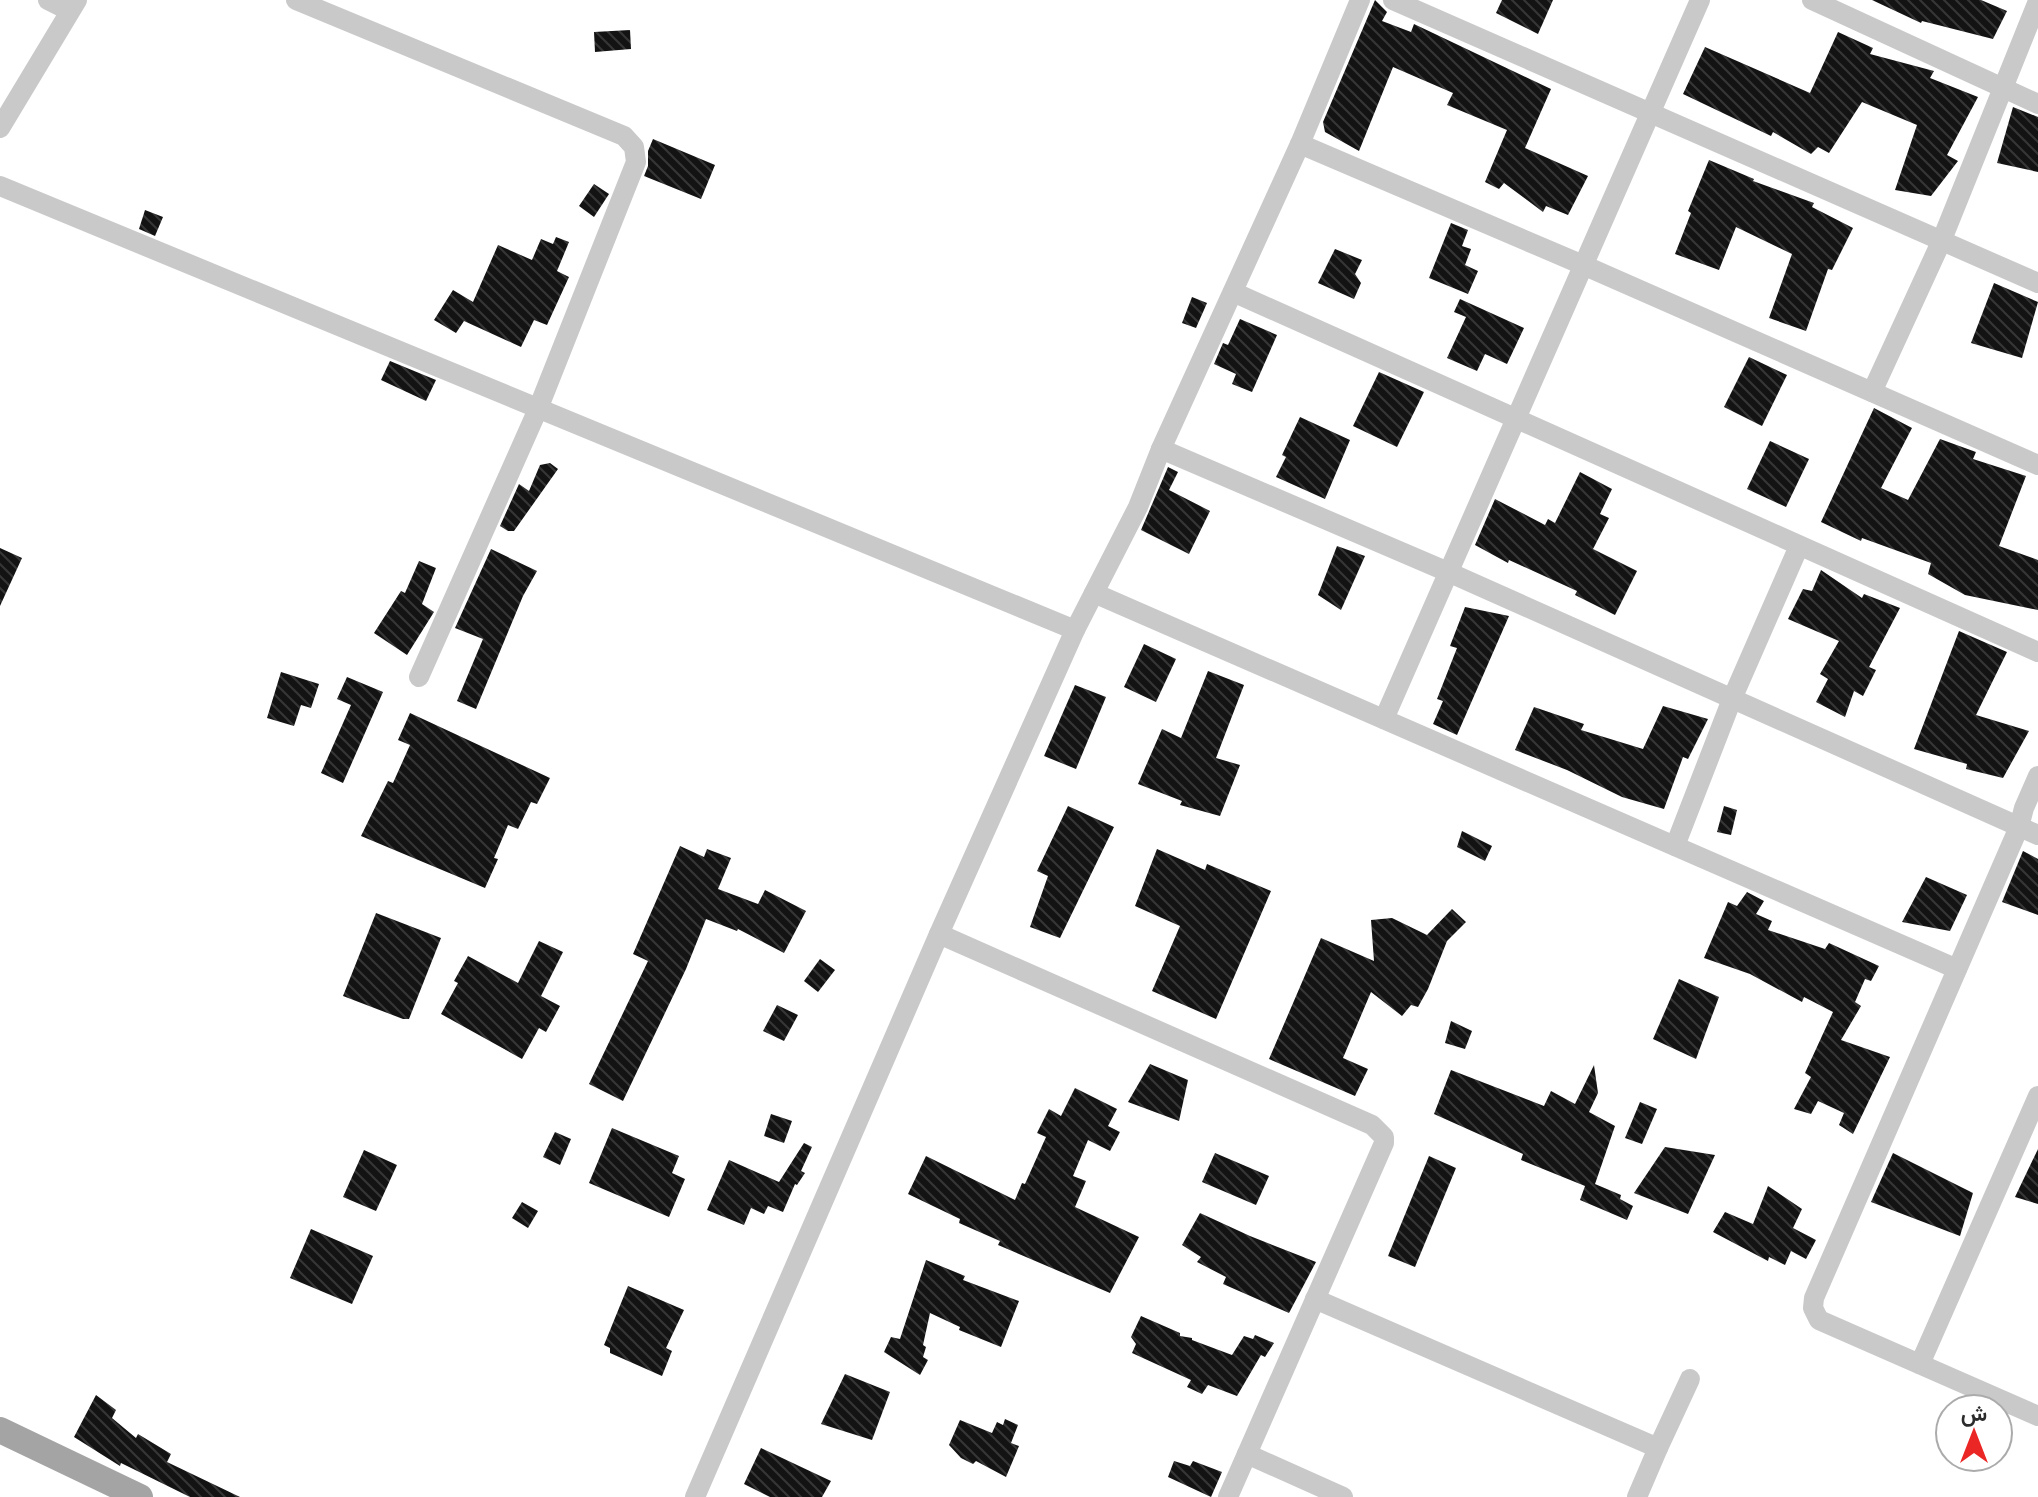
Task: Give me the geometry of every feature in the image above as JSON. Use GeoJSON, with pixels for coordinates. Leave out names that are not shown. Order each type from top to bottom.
{"type":"FeatureCollection","features":[{"type":"Feature","properties":{"kind":"main road"},"geometry":{"type":"LineString","coordinates":[[0,1430],[140,1497]]}},
{"type":"Feature","properties":{"kind":"street"},"geometry":{"type":"LineString","coordinates":[[0,128],[73,6],[48,0]]}},
{"type":"Feature","properties":{"kind":"street"},"geometry":{"type":"LineString","coordinates":[[296,0],[624,136],[634,147],[636,162],[538,409],[419,677]]}},
{"type":"Feature","properties":{"kind":"street"},"geometry":{"type":"LineString","coordinates":[[695,1497],[939,934],[1075,630],[1138,507],[1161,449],[1300,144],[1360,0]]}},
{"type":"Feature","properties":{"kind":"street"},"geometry":{"type":"LineString","coordinates":[[1393,0],[2038,283]]}},
{"type":"Feature","properties":{"kind":"street"},"geometry":{"type":"LineString","coordinates":[[1384,719],[1700,0]]}},
{"type":"Feature","properties":{"kind":"street"},"geometry":{"type":"LineString","coordinates":[[1812,0],[1857,8],[2003,89],[2038,104]]}},
{"type":"Feature","properties":{"kind":"street"},"geometry":{"type":"LineString","coordinates":[[1872,392],[1941,242],[2038,1]]}},
{"type":"Feature","properties":{"kind":"street"},"geometry":{"type":"LineString","coordinates":[[1300,144],[2038,465]]}},
{"type":"Feature","properties":{"kind":"street"},"geometry":{"type":"LineString","coordinates":[[0,186],[1075,630]]}},
{"type":"Feature","properties":{"kind":"street"},"geometry":{"type":"LineString","coordinates":[[1233,292],[2038,652]]}},
{"type":"Feature","properties":{"kind":"street"},"geometry":{"type":"LineString","coordinates":[[1161,449],[1448,572],[2038,835]]}},
{"type":"Feature","properties":{"kind":"street"},"geometry":{"type":"LineString","coordinates":[[1675,846],[1732,699],[1799,546]]}},
{"type":"Feature","properties":{"kind":"street"},"geometry":{"type":"LineString","coordinates":[[1094,593],[1957,969]]}},
{"type":"Feature","properties":{"kind":"street"},"geometry":{"type":"LineString","coordinates":[[2038,776],[2019,827],[1814,1298],[1813,1308],[1819,1320],[2038,1416]]}},
{"type":"Feature","properties":{"kind":"street"},"geometry":{"type":"LineString","coordinates":[[939,934],[1372,1125],[1381,1133],[1384,1143],[1228,1497]]}},
{"type":"Feature","properties":{"kind":"street"},"geometry":{"type":"LineString","coordinates":[[1920,1364],[2038,1096]]}},
{"type":"Feature","properties":{"kind":"street"},"geometry":{"type":"LineString","coordinates":[[1315,1299],[1658,1448]]}},
{"type":"Feature","properties":{"kind":"street"},"geometry":{"type":"LineString","coordinates":[[1637,1497],[1690,1379]]}},
{"type":"Feature","properties":{"kind":"street"},"geometry":{"type":"LineString","coordinates":[[1247,1454],[1343,1497]]}},
{"type":"Feature","properties":{"kind":"building"},"geometry":{"type":"Polygon","coordinates":[[[1375,0],[1387,12],[1382,21],[1411,32],[1414,24],[1551,89],[1525,148],[1588,176],[1568,215],[1546,206],[1543,212],[1504,183],[1499,189],[1485,182],[1507,130],[1447,105],[1453,93],[1393,67],[1359,151],[1325,132],[1323,122],[1375,0]]]}},
{"type":"Feature","properties":{"kind":"building"},"geometry":{"type":"Polygon","coordinates":[[[1502,0],[1553,0],[1538,34],[1496,13],[1502,0]]]}},
{"type":"Feature","properties":{"kind":"building"},"geometry":{"type":"Polygon","coordinates":[[[1872,0],[1981,0],[2007,11],[1993,39],[1921,23],[1872,0]]]}},
{"type":"Feature","properties":{"kind":"building"},"geometry":{"type":"Polygon","coordinates":[[[630,30],[631,49],[595,52],[594,32],[630,30]]]}},
{"type":"Feature","properties":{"kind":"building"},"geometry":{"type":"Polygon","coordinates":[[[1838,32],[1873,48],[1870,54],[1934,71],[1930,78],[1978,97],[1947,155],[1958,161],[1931,196],[1895,190],[1917,125],[1862,102],[1829,153],[1818,147],[1811,154],[1773,132],[1771,136],[1683,94],[1705,47],[1810,93],[1838,32]]]}},
{"type":"Feature","properties":{"kind":"building"},"geometry":{"type":"Polygon","coordinates":[[[2013,107],[2038,117],[2038,172],[1997,163],[2013,107]]]}},
{"type":"Feature","properties":{"kind":"building"},"geometry":{"type":"Polygon","coordinates":[[[653,139],[715,165],[701,199],[644,176],[653,139]]]}},
{"type":"Feature","properties":{"kind":"building"},"geometry":{"type":"Polygon","coordinates":[[[1709,160],[1753,181],[1814,203],[1812,207],[1853,228],[1832,270],[1828,269],[1806,331],[1769,318],[1792,254],[1736,227],[1719,270],[1675,254],[1691,213],[1688,211],[1709,160]]]}},
{"type":"Feature","properties":{"kind":"building"},"geometry":{"type":"Polygon","coordinates":[[[594,184],[609,194],[594,217],[579,206],[594,184]]]}},
{"type":"Feature","properties":{"kind":"building"},"geometry":{"type":"Polygon","coordinates":[[[145,210],[163,217],[155,236],[139,229],[145,210]]]}},
{"type":"Feature","properties":{"kind":"building"},"geometry":{"type":"Polygon","coordinates":[[[1451,223],[1468,230],[1462,246],[1471,249],[1465,265],[1478,271],[1468,294],[1429,278],[1451,223]]]}},
{"type":"Feature","properties":{"kind":"building"},"geometry":{"type":"Polygon","coordinates":[[[556,237],[569,242],[557,271],[569,277],[547,325],[534,320],[521,347],[464,321],[456,333],[434,320],[453,290],[473,302],[498,245],[532,260],[541,239],[553,244],[556,237]]]}},
{"type":"Feature","properties":{"kind":"building"},"geometry":{"type":"Polygon","coordinates":[[[1335,249],[1362,260],[1355,274],[1361,283],[1354,299],[1318,283],[1335,249]]]}},
{"type":"Feature","properties":{"kind":"building"},"geometry":{"type":"Polygon","coordinates":[[[1994,283],[2038,302],[2022,358],[1971,343],[1994,283]]]}},
{"type":"Feature","properties":{"kind":"building"},"geometry":{"type":"Polygon","coordinates":[[[1192,297],[1207,303],[1196,328],[1182,323],[1192,297]]]}},
{"type":"Feature","properties":{"kind":"building"},"geometry":{"type":"Polygon","coordinates":[[[1460,299],[1524,328],[1507,364],[1485,354],[1477,371],[1447,358],[1466,317],[1454,312],[1460,299]]]}},
{"type":"Feature","properties":{"kind":"building"},"geometry":{"type":"Polygon","coordinates":[[[1240,319],[1277,335],[1252,392],[1232,384],[1236,374],[1214,364],[1223,343],[1228,345],[1240,319]]]}},
{"type":"Feature","properties":{"kind":"building"},"geometry":{"type":"Polygon","coordinates":[[[1749,357],[1787,375],[1762,426],[1724,407],[1749,357]]]}},
{"type":"Feature","properties":{"kind":"building"},"geometry":{"type":"Polygon","coordinates":[[[390,361],[436,380],[426,401],[381,380],[390,361]]]}},
{"type":"Feature","properties":{"kind":"building"},"geometry":{"type":"Polygon","coordinates":[[[1379,372],[1424,392],[1397,447],[1353,426],[1379,372]]]}},
{"type":"Feature","properties":{"kind":"building"},"geometry":{"type":"Polygon","coordinates":[[[1874,408],[1912,428],[1881,488],[1908,500],[1940,439],[1976,452],[1973,459],[2026,476],[1999,546],[2038,560],[2038,610],[1965,595],[1928,574],[1931,563],[1862,538],[1861,541],[1821,522],[1874,408]]]}},
{"type":"Feature","properties":{"kind":"building"},"geometry":{"type":"Polygon","coordinates":[[[1300,417],[1350,440],[1325,499],[1276,477],[1286,457],[1282,455],[1300,417]]]}},
{"type":"Feature","properties":{"kind":"building"},"geometry":{"type":"Polygon","coordinates":[[[1770,441],[1809,459],[1786,507],[1747,489],[1770,441]]]}},
{"type":"Feature","properties":{"kind":"building"},"geometry":{"type":"Polygon","coordinates":[[[550,463],[558,469],[514,531],[500,526],[519,484],[529,491],[540,465],[550,463]]]}},
{"type":"Feature","properties":{"kind":"building"},"geometry":{"type":"Polygon","coordinates":[[[1168,467],[1178,472],[1169,490],[1210,511],[1189,554],[1141,530],[1168,467]]]}},
{"type":"Feature","properties":{"kind":"building"},"geometry":{"type":"Polygon","coordinates":[[[1580,472],[1612,489],[1600,514],[1609,518],[1593,549],[1637,571],[1615,615],[1575,595],[1577,591],[1509,560],[1508,563],[1475,545],[1495,499],[1545,525],[1548,519],[1555,523],[1580,472]]]}},
{"type":"Feature","properties":{"kind":"building"},"geometry":{"type":"Polygon","coordinates":[[[1337,546],[1365,556],[1341,610],[1318,595],[1337,546]]]}},
{"type":"Feature","properties":{"kind":"building"},"geometry":{"type":"Polygon","coordinates":[[[0,548],[22,558],[0,606],[0,548]]]}},
{"type":"Feature","properties":{"kind":"building"},"geometry":{"type":"Polygon","coordinates":[[[491,549],[537,571],[523,596],[476,709],[457,701],[483,639],[455,628],[491,549]]]}},
{"type":"Feature","properties":{"kind":"building"},"geometry":{"type":"Polygon","coordinates":[[[419,561],[436,568],[422,604],[434,612],[407,655],[374,633],[401,591],[405,593],[419,561]]]}},
{"type":"Feature","properties":{"kind":"building"},"geometry":{"type":"Polygon","coordinates":[[[1821,570],[1862,598],[1864,594],[1900,608],[1869,667],[1876,670],[1863,696],[1854,691],[1845,717],[1816,702],[1828,679],[1820,674],[1839,641],[1788,619],[1803,589],[1812,591],[1821,570]]]}},
{"type":"Feature","properties":{"kind":"building"},"geometry":{"type":"Polygon","coordinates":[[[1465,607],[1509,616],[1457,735],[1433,724],[1443,701],[1437,699],[1457,648],[1450,646],[1465,607]]]}},
{"type":"Feature","properties":{"kind":"building"},"geometry":{"type":"Polygon","coordinates":[[[1959,631],[2007,652],[1976,715],[2029,731],[2003,778],[1966,769],[1967,764],[1914,749],[1959,631]]]}},
{"type":"Feature","properties":{"kind":"building"},"geometry":{"type":"Polygon","coordinates":[[[1144,644],[1176,659],[1156,702],[1124,687],[1144,644]]]}},
{"type":"Feature","properties":{"kind":"building"},"geometry":{"type":"Polygon","coordinates":[[[1208,671],[1244,685],[1216,758],[1240,765],[1220,816],[1180,805],[1182,801],[1138,784],[1162,729],[1181,738],[1208,671]]]}},
{"type":"Feature","properties":{"kind":"building"},"geometry":{"type":"Polygon","coordinates":[[[281,672],[319,684],[311,708],[301,705],[294,726],[267,718],[281,672]]]}},
{"type":"Feature","properties":{"kind":"building"},"geometry":{"type":"Polygon","coordinates":[[[347,677],[383,692],[343,783],[321,773],[351,705],[337,699],[347,677]]]}},
{"type":"Feature","properties":{"kind":"building"},"geometry":{"type":"Polygon","coordinates":[[[1075,685],[1106,697],[1076,769],[1044,756],[1075,685]]]}},
{"type":"Feature","properties":{"kind":"building"},"geometry":{"type":"Polygon","coordinates":[[[1663,706],[1708,719],[1688,759],[1683,757],[1664,809],[1622,797],[1567,770],[1515,750],[1534,707],[1584,724],[1581,730],[1643,749],[1663,706]]]}},
{"type":"Feature","properties":{"kind":"building"},"geometry":{"type":"Polygon","coordinates":[[[410,713],[550,778],[537,804],[531,802],[518,829],[508,825],[485,888],[361,836],[388,781],[393,783],[410,745],[398,740],[410,713]]]}},
{"type":"Feature","properties":{"kind":"building"},"geometry":{"type":"Polygon","coordinates":[[[1068,806],[1114,827],[1060,938],[1030,927],[1048,876],[1037,871],[1068,806]]]}},
{"type":"Feature","properties":{"kind":"building"},"geometry":{"type":"Polygon","coordinates":[[[1724,806],[1737,810],[1731,835],[1717,832],[1724,806]]]}},
{"type":"Feature","properties":{"kind":"building"},"geometry":{"type":"Polygon","coordinates":[[[1462,831],[1492,846],[1485,861],[1457,847],[1462,831]]]}},
{"type":"Feature","properties":{"kind":"building"},"geometry":{"type":"Polygon","coordinates":[[[680,846],[704,857],[707,849],[731,858],[718,889],[758,904],[765,890],[806,911],[784,953],[738,929],[706,919],[686,969],[623,1101],[589,1084],[648,961],[633,954],[680,846]]]}},
{"type":"Feature","properties":{"kind":"building"},"geometry":{"type":"Polygon","coordinates":[[[1157,849],[1205,870],[1207,864],[1271,891],[1216,1019],[1152,991],[1180,926],[1135,906],[1157,849]]]}},
{"type":"Feature","properties":{"kind":"building"},"geometry":{"type":"Polygon","coordinates":[[[2023,851],[2038,859],[2038,915],[2002,902],[2023,851]]]}},
{"type":"Feature","properties":{"kind":"building"},"geometry":{"type":"Polygon","coordinates":[[[1926,877],[1967,895],[1950,931],[1902,922],[1926,877]]]}},
{"type":"Feature","properties":{"kind":"building"},"geometry":{"type":"Polygon","coordinates":[[[1747,892],[1764,901],[1756,914],[1772,921],[1768,930],[1825,949],[1829,943],[1879,966],[1871,981],[1865,979],[1855,1002],[1861,1006],[1841,1040],[1890,1057],[1853,1134],[1839,1125],[1844,1113],[1818,1101],[1811,1114],[1794,1109],[1811,1077],[1805,1073],[1833,1012],[1804,997],[1802,1002],[1750,974],[1704,958],[1728,902],[1737,906],[1747,892]]]}},
{"type":"Feature","properties":{"kind":"building"},"geometry":{"type":"Polygon","coordinates":[[[1452,909],[1466,922],[1447,941],[1418,1007],[1411,1005],[1402,1016],[1371,992],[1343,1058],[1368,1069],[1355,1096],[1269,1059],[1321,938],[1374,961],[1371,920],[1392,918],[1427,935],[1452,909]]]}},
{"type":"Feature","properties":{"kind":"building"},"geometry":{"type":"Polygon","coordinates":[[[376,913],[441,938],[409,1019],[343,996],[376,913]]]}},
{"type":"Feature","properties":{"kind":"building"},"geometry":{"type":"Polygon","coordinates":[[[539,941],[563,952],[541,996],[560,1006],[546,1032],[539,1028],[522,1059],[441,1014],[468,956],[518,983],[539,941]]]}},
{"type":"Feature","properties":{"kind":"building"},"geometry":{"type":"Polygon","coordinates":[[[820,959],[835,970],[818,992],[804,981],[820,959]]]}},
{"type":"Feature","properties":{"kind":"building"},"geometry":{"type":"Polygon","coordinates":[[[1679,979],[1719,997],[1696,1059],[1653,1039],[1679,979]]]}},
{"type":"Feature","properties":{"kind":"building"},"geometry":{"type":"Polygon","coordinates":[[[777,1005],[798,1015],[784,1041],[763,1031],[777,1005]]]}},
{"type":"Feature","properties":{"kind":"building"},"geometry":{"type":"Polygon","coordinates":[[[1451,1021],[1472,1031],[1465,1049],[1445,1043],[1451,1021]]]}},
{"type":"Feature","properties":{"kind":"building"},"geometry":{"type":"Polygon","coordinates":[[[1150,1064],[1188,1080],[1179,1121],[1128,1102],[1150,1064]]]}},
{"type":"Feature","properties":{"kind":"building"},"geometry":{"type":"Polygon","coordinates":[[[1594,1065],[1598,1093],[1589,1112],[1615,1126],[1595,1184],[1621,1195],[1620,1199],[1633,1206],[1627,1220],[1580,1200],[1585,1186],[1521,1160],[1523,1154],[1434,1114],[1451,1070],[1544,1106],[1551,1091],[1575,1104],[1594,1065]]]}},
{"type":"Feature","properties":{"kind":"building"},"geometry":{"type":"Polygon","coordinates":[[[1075,1088],[1117,1109],[1108,1126],[1120,1132],[1110,1151],[1088,1140],[1073,1176],[1086,1181],[1075,1207],[1139,1237],[1110,1293],[998,1245],[1000,1241],[959,1223],[960,1219],[908,1194],[926,1156],[1015,1200],[1046,1137],[1037,1133],[1049,1109],[1061,1116],[1075,1088]]]}},
{"type":"Feature","properties":{"kind":"building"},"geometry":{"type":"Polygon","coordinates":[[[1640,1102],[1657,1109],[1642,1144],[1625,1138],[1640,1102]]]}},
{"type":"Feature","properties":{"kind":"building"},"geometry":{"type":"Polygon","coordinates":[[[771,1114],[792,1121],[784,1143],[764,1136],[771,1114]]]}},
{"type":"Feature","properties":{"kind":"building"},"geometry":{"type":"Polygon","coordinates":[[[612,1128],[679,1156],[672,1173],[685,1179],[669,1217],[589,1183],[612,1128]]]}},
{"type":"Feature","properties":{"kind":"building"},"geometry":{"type":"Polygon","coordinates":[[[555,1132],[571,1139],[560,1165],[543,1157],[555,1132]]]}},
{"type":"Feature","properties":{"kind":"building"},"geometry":{"type":"Polygon","coordinates":[[[804,1143],[812,1147],[801,1171],[805,1173],[795,1184],[783,1212],[768,1206],[764,1214],[751,1208],[744,1225],[707,1210],[729,1160],[779,1182],[804,1143]]]}},
{"type":"Feature","properties":{"kind":"building"},"geometry":{"type":"Polygon","coordinates":[[[1665,1147],[1715,1155],[1688,1214],[1634,1193],[1665,1147]]]}},
{"type":"Feature","properties":{"kind":"building"},"geometry":{"type":"Polygon","coordinates":[[[2038,1149],[2038,1204],[2015,1197],[2038,1149]]]}},
{"type":"Feature","properties":{"kind":"building"},"geometry":{"type":"Polygon","coordinates":[[[364,1150],[397,1165],[376,1211],[343,1197],[364,1150]]]}},
{"type":"Feature","properties":{"kind":"building"},"geometry":{"type":"Polygon","coordinates":[[[1215,1153],[1269,1176],[1256,1205],[1202,1182],[1215,1153]]]}},
{"type":"Feature","properties":{"kind":"building"},"geometry":{"type":"Polygon","coordinates":[[[1893,1153],[1973,1193],[1960,1236],[1871,1202],[1893,1153]]]}},
{"type":"Feature","properties":{"kind":"building"},"geometry":{"type":"Polygon","coordinates":[[[1429,1156],[1456,1168],[1415,1267],[1388,1256],[1429,1156]]]}},
{"type":"Feature","properties":{"kind":"building"},"geometry":{"type":"Polygon","coordinates":[[[1768,1186],[1802,1209],[1793,1228],[1816,1240],[1806,1259],[1791,1251],[1785,1265],[1769,1257],[1768,1261],[1713,1232],[1725,1212],[1753,1224],[1768,1186]]]}},
{"type":"Feature","properties":{"kind":"building"},"geometry":{"type":"Polygon","coordinates":[[[522,1202],[538,1211],[528,1228],[512,1218],[522,1202]]]}},
{"type":"Feature","properties":{"kind":"building"},"geometry":{"type":"Polygon","coordinates":[[[1200,1213],[1316,1262],[1289,1313],[1223,1284],[1226,1277],[1197,1262],[1201,1257],[1182,1245],[1200,1213]]]}},
{"type":"Feature","properties":{"kind":"building"},"geometry":{"type":"Polygon","coordinates":[[[311,1229],[373,1256],[352,1304],[290,1278],[311,1229]]]}},
{"type":"Feature","properties":{"kind":"building"},"geometry":{"type":"Polygon","coordinates":[[[926,1260],[965,1276],[963,1280],[1019,1301],[1001,1347],[959,1330],[960,1327],[930,1313],[923,1345],[926,1347],[923,1357],[928,1360],[920,1375],[884,1352],[891,1337],[900,1339],[926,1260]]]}},
{"type":"Feature","properties":{"kind":"building"},"geometry":{"type":"Polygon","coordinates":[[[628,1286],[684,1310],[666,1348],[672,1351],[662,1376],[610,1353],[610,1348],[604,1345],[628,1286]]]}},
{"type":"Feature","properties":{"kind":"building"},"geometry":{"type":"Polygon","coordinates":[[[1141,1316],[1180,1333],[1180,1336],[1232,1355],[1244,1336],[1253,1339],[1255,1335],[1274,1343],[1265,1357],[1261,1355],[1237,1396],[1208,1385],[1202,1394],[1187,1387],[1191,1380],[1132,1353],[1136,1344],[1131,1337],[1141,1316]]]}},
{"type":"Feature","properties":{"kind":"building"},"geometry":{"type":"Polygon","coordinates":[[[845,1374],[890,1392],[872,1440],[821,1424],[845,1374]]]}},
{"type":"Feature","properties":{"kind":"building"},"geometry":{"type":"Polygon","coordinates":[[[96,1395],[116,1410],[112,1418],[136,1438],[138,1434],[171,1454],[167,1462],[240,1497],[190,1497],[121,1463],[120,1466],[74,1437],[96,1395]]]}},
{"type":"Feature","properties":{"kind":"building"},"geometry":{"type":"Polygon","coordinates":[[[1005,1419],[1018,1425],[1011,1443],[1019,1446],[1006,1477],[976,1461],[973,1464],[961,1458],[949,1445],[960,1420],[992,1433],[997,1422],[1003,1425],[1005,1419]]]}},
{"type":"Feature","properties":{"kind":"building"},"geometry":{"type":"Polygon","coordinates":[[[761,1448],[831,1481],[822,1497],[770,1497],[744,1484],[761,1448]]]}},
{"type":"Feature","properties":{"kind":"building"},"geometry":{"type":"Polygon","coordinates":[[[1174,1461],[1190,1466],[1193,1461],[1222,1472],[1211,1497],[1168,1477],[1174,1461]]]}}]}
